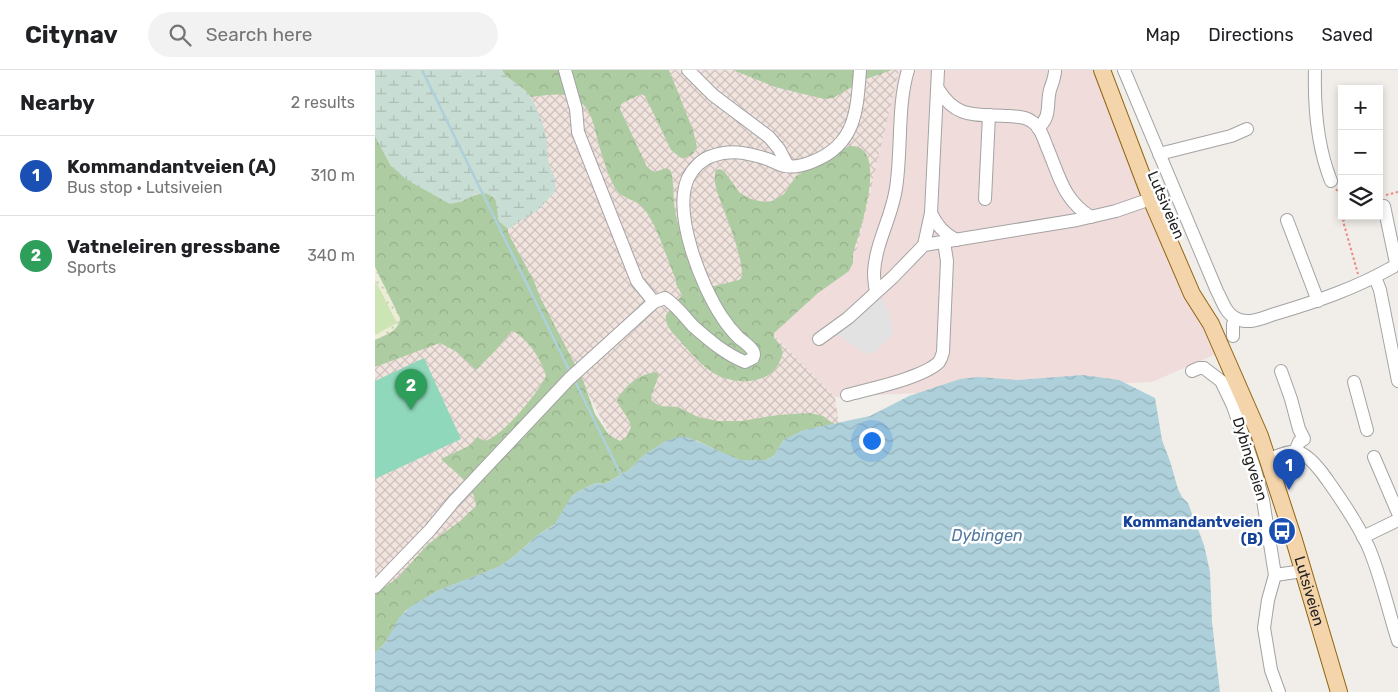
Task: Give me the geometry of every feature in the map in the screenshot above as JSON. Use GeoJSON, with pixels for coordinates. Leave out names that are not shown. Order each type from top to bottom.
{"type":"FeatureCollection","features":[{"type":"Feature","properties":{"kind":"main road","name":"Lutsiveien"},"geometry":{"type":"LineString","coordinates":[[1102,70],[1121,106],[1156,197],[1191,264],[1211,324],[1260,436],[1339,692]]}},
{"type":"Feature","properties":{"kind":"street"},"geometry":{"type":"LineString","coordinates":[[565,70],[576,109],[578,132],[637,281],[654,302]]}},
{"type":"Feature","properties":{"kind":"street"},"geometry":{"type":"LineString","coordinates":[[688,70],[713,95],[769,137],[779,149],[788,166]]}},
{"type":"Feature","properties":{"kind":"street"},"geometry":{"type":"LineString","coordinates":[[375,587],[431,530],[472,482],[569,379],[654,302],[665,298],[670,301],[705,336],[734,358],[745,362],[753,358],[752,350],[720,314],[695,262],[683,215],[687,179],[696,166],[707,158],[723,152],[735,151],[752,154],[788,166],[803,166],[821,159],[839,147],[849,133],[853,122],[860,70]]}},
{"type":"Feature","properties":{"kind":"street"},"geometry":{"type":"LineString","coordinates":[[876,292],[874,273],[896,190],[902,96],[908,70]]}},
{"type":"Feature","properties":{"kind":"street"},"geometry":{"type":"LineString","coordinates":[[819,339],[848,318],[924,245],[931,213],[939,70]]}},
{"type":"Feature","properties":{"kind":"street"},"geometry":{"type":"LineString","coordinates":[[1038,128],[1045,122],[1047,116],[1055,70]]}},
{"type":"Feature","properties":{"kind":"street"},"geometry":{"type":"LineString","coordinates":[[1124,70],[1225,308],[1237,319],[1246,321],[1258,319],[1318,301],[1361,284],[1393,267],[1397,263],[1385,201]]}},
{"type":"Feature","properties":{"kind":"street"},"geometry":{"type":"LineString","coordinates":[[1315,70],[1319,137],[1322,156],[1331,181]]}},
{"type":"Feature","properties":{"kind":"street"},"geometry":{"type":"LineString","coordinates":[[938,89],[949,104],[961,112]]}},
{"type":"Feature","properties":{"kind":"street"},"geometry":{"type":"LineString","coordinates":[[936,119],[945,114],[961,112],[1028,119],[1038,128],[1067,195],[1074,205],[1091,217]]}},
{"type":"Feature","properties":{"kind":"street"},"geometry":{"type":"LineString","coordinates":[[985,199],[989,115]]}},
{"type":"Feature","properties":{"kind":"street"},"geometry":{"type":"LineString","coordinates":[[1159,154],[1231,136],[1247,129]]}},
{"type":"Feature","properties":{"kind":"street"},"geometry":{"type":"LineString","coordinates":[[924,245],[1091,217],[1156,197]]}},
{"type":"Feature","properties":{"kind":"street"},"geometry":{"type":"LineString","coordinates":[[847,395],[897,382],[933,367],[940,361],[943,352],[947,261],[950,241],[931,213]]}},
{"type":"Feature","properties":{"kind":"street"},"geometry":{"type":"LineString","coordinates":[[1287,220],[1318,301]]}},
{"type":"Feature","properties":{"kind":"street"},"geometry":{"type":"LineString","coordinates":[[1375,277],[1380,290],[1397,381]]}},
{"type":"Feature","properties":{"kind":"street"},"geometry":{"type":"LineString","coordinates":[[1233,336],[1233,324],[1237,319]]}},
{"type":"Feature","properties":{"kind":"street","name":"Dybingveien"},"geometry":{"type":"LineString","coordinates":[[1192,371],[1204,368],[1218,377],[1226,389],[1253,463],[1261,493],[1275,575],[1268,600],[1264,628],[1271,670],[1279,692]]}},
{"type":"Feature","properties":{"kind":"street"},"geometry":{"type":"LineString","coordinates":[[1281,371],[1303,439],[1299,442],[1295,452]]}},
{"type":"Feature","properties":{"kind":"street"},"geometry":{"type":"LineString","coordinates":[[1354,382],[1367,430]]}},
{"type":"Feature","properties":{"kind":"street"},"geometry":{"type":"LineString","coordinates":[[1268,459],[1295,452],[1303,454],[1322,474],[1349,512],[1363,537],[1375,564],[1398,641]]}},
{"type":"Feature","properties":{"kind":"street"},"geometry":{"type":"LineString","coordinates":[[1374,457],[1398,513]]}},
{"type":"Feature","properties":{"kind":"street"},"geometry":{"type":"LineString","coordinates":[[1363,537],[1398,520]]}},
{"type":"Feature","properties":{"kind":"street"},"geometry":{"type":"LineString","coordinates":[[1275,575],[1303,571]]}},
{"type":"Feature","properties":{"kind":"path"},"geometry":{"type":"LineString","coordinates":[[1385,201],[1398,192]]}},
{"type":"Feature","properties":{"kind":"path"},"geometry":{"type":"LineString","coordinates":[[1344,220],[1361,284]]}},
{"type":"Feature","properties":{"kind":"shaded area"},"geometry":{"type":"Polygon","coordinates":[[[375,70],[899,70],[857,249],[766,327],[835,397],[839,424],[623,461],[426,77],[604,476],[560,502],[503,563],[502,567],[409,606],[375,640],[375,70]]]}},
{"type":"Feature","properties":{"kind":"shaded area"},"geometry":{"type":"Polygon","coordinates":[[[899,70],[1094,70],[1216,354],[1152,382],[835,397],[766,327],[857,249],[899,70]]]}},
{"type":"Feature","properties":{"kind":"shaded area"},"geometry":{"type":"Polygon","coordinates":[[[881,296],[889,313],[893,334],[874,353],[864,353],[837,334],[881,296]]]}},
{"type":"Feature","properties":{"kind":"green space"},"geometry":{"type":"Polygon","coordinates":[[[375,70],[502,70],[527,92],[533,100],[545,131],[548,159],[555,179],[554,193],[538,210],[508,229],[499,221],[496,201],[486,193],[476,194],[460,202],[450,204],[407,180],[391,166],[375,136],[375,70]]]}},
{"type":"Feature","properties":{"kind":"green space"},"geometry":{"type":"Polygon","coordinates":[[[502,70],[669,70],[693,130],[697,147],[693,154],[681,158],[671,150],[645,96],[641,94],[621,104],[620,109],[647,167],[654,172],[667,168],[671,171],[675,210],[688,261],[700,286],[706,288],[739,280],[742,277],[737,246],[716,187],[716,170],[724,171],[740,193],[751,199],[764,202],[772,201],[784,194],[796,176],[850,146],[862,149],[868,159],[870,174],[869,192],[853,254],[853,263],[849,271],[818,293],[774,333],[774,338],[781,346],[782,354],[780,361],[769,375],[761,379],[743,381],[717,375],[702,364],[672,333],[667,323],[666,315],[682,295],[676,284],[662,244],[645,210],[642,206],[622,195],[615,188],[604,161],[592,119],[586,108],[576,99],[565,95],[531,97],[524,89],[508,78],[502,70]]]}},
{"type":"Feature","properties":{"kind":"green space"},"geometry":{"type":"Polygon","coordinates":[[[733,70],[892,70],[866,79],[833,98],[824,99],[775,87],[733,70]]]}},
{"type":"Feature","properties":{"kind":"green space"},"geometry":{"type":"Polygon","coordinates":[[[375,136],[391,166],[460,202],[484,193],[493,196],[497,203],[499,221],[508,229],[508,233],[583,380],[595,414],[609,435],[620,441],[627,436],[631,427],[617,400],[620,395],[639,378],[656,372],[659,375],[651,396],[652,401],[660,406],[678,407],[698,417],[718,421],[741,421],[778,415],[810,413],[823,416],[834,424],[804,430],[783,441],[774,456],[766,460],[740,460],[696,440],[666,441],[644,455],[628,471],[604,484],[596,483],[571,497],[558,522],[538,535],[511,559],[498,567],[437,591],[405,611],[385,643],[375,653],[375,593],[398,578],[427,545],[459,522],[476,506],[472,491],[468,485],[441,459],[471,445],[477,437],[485,441],[501,431],[528,403],[546,376],[533,349],[523,338],[512,331],[476,370],[457,352],[440,343],[375,367],[375,340],[395,329],[400,318],[375,267],[375,136]]]}},
{"type":"Feature","properties":{"kind":"green space"},"geometry":{"type":"Polygon","coordinates":[[[375,267],[400,318],[400,325],[397,329],[375,340],[375,267]]]}},
{"type":"Feature","properties":{"kind":"green space"},"geometry":{"type":"Polygon","coordinates":[[[375,280],[397,323],[375,335],[375,280]]]}},
{"type":"Feature","properties":{"kind":"green space"},"geometry":{"type":"Polygon","coordinates":[[[424,358],[461,439],[375,479],[375,381],[424,358]]]}},
{"type":"Feature","properties":{"kind":"water","name":"Dybingen"},"geometry":{"type":"Polygon","coordinates":[[[1083,375],[1119,380],[1155,398],[1162,440],[1178,489],[1188,503],[1204,545],[1210,572],[1212,622],[1220,692],[375,692],[375,653],[385,643],[399,618],[410,607],[437,591],[498,567],[511,559],[538,535],[554,525],[571,497],[596,483],[604,484],[628,471],[644,455],[666,441],[678,437],[687,437],[740,460],[766,460],[774,456],[783,441],[804,430],[870,416],[909,396],[960,379],[978,377],[1018,380],[1083,375]]]}},
{"type":"Feature","properties":{"kind":"waterway"},"geometry":{"type":"LineString","coordinates":[[422,70],[570,372]]}},
{"type":"Feature","properties":{"kind":"waterway"},"geometry":{"type":"LineString","coordinates":[[575,381],[622,477]]}},
{"type":"Feature","properties":{"kind":"place","name":"Vatneleiren gressbane"},"geometry":{"type":"Point","coordinates":[411,410]}},
{"type":"Feature","properties":{"kind":"place","name":"Kommandantveien (A)"},"geometry":{"type":"Point","coordinates":[1289,490]}},
{"type":"Feature","properties":{"kind":"place","name":"Kommandantveien (B)"},"geometry":{"type":"Point","coordinates":[1282,531]}}]}
